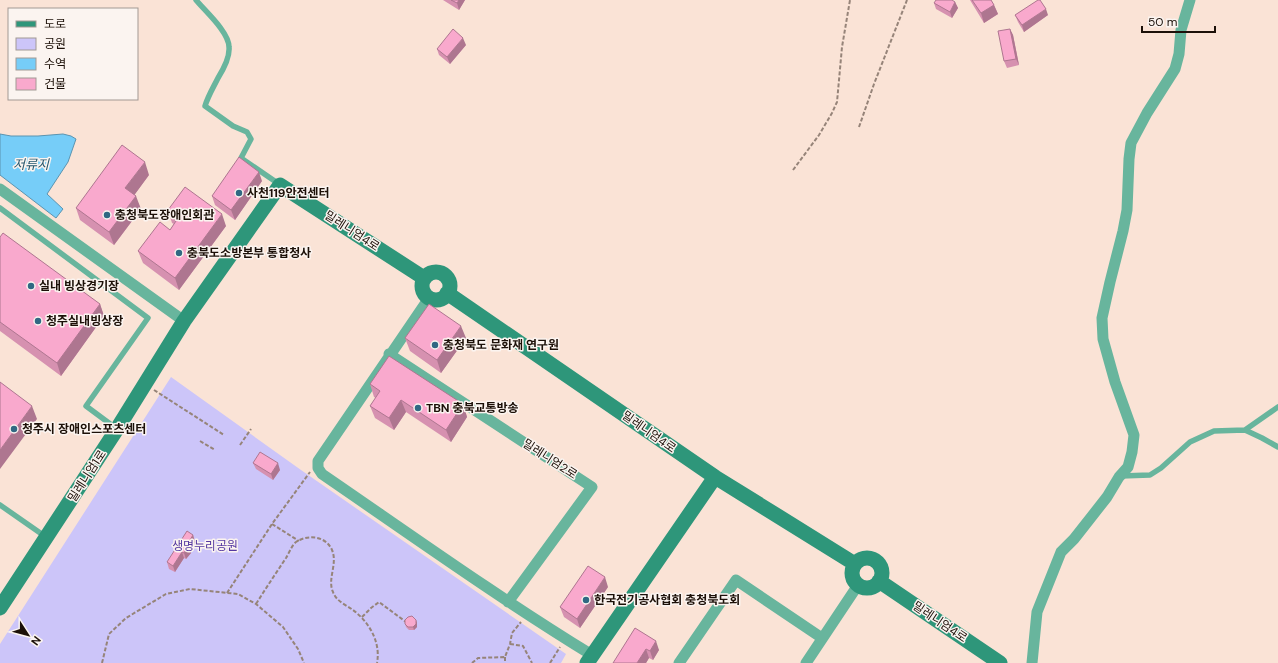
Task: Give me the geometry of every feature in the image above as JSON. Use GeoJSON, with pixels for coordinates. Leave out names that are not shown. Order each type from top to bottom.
{"type":"FeatureCollection","features":[{"type":"Feature","properties":{"kind":"street"},"geometry":{"type":"LineString","coordinates":[[1032,663],[1037,612],[1060,552],[1074,539],[1107,497],[1119,476],[1128,467],[1132,452],[1134,435],[1115,382],[1103,339],[1102,318],[1127,210],[1131,143],[1147,113],[1175,69],[1179,54],[1181,30],[1190,0]]}},
{"type":"Feature","properties":{"kind":"street","name":"밀레니엄4로"},"geometry":{"type":"LineString","coordinates":[[280,185],[424,278]]}},
{"type":"Feature","properties":{"kind":"street","name":"밀레니엄1로"},"geometry":{"type":"LineString","coordinates":[[0,608],[117,429],[184,321],[280,185]]}},
{"type":"Feature","properties":{"kind":"street"},"geometry":{"type":"LineString","coordinates":[[0,189],[184,321]]}},
{"type":"Feature","properties":{"kind":"street"},"geometry":{"type":"LineString","coordinates":[[432,272],[444,275],[449,283],[447,293],[442,298],[429,298],[423,291],[422,286],[424,278],[432,272]]}},
{"type":"Feature","properties":{"kind":"street","name":"밀레니엄4로"},"geometry":{"type":"LineString","coordinates":[[447,293],[715,477],[855,564]]}},
{"type":"Feature","properties":{"kind":"street"},"geometry":{"type":"LineString","coordinates":[[429,298],[318,461],[318,468],[322,474],[508,602],[565,639],[589,659],[715,477]]}},
{"type":"Feature","properties":{"kind":"street","name":"밀레니엄2로"},"geometry":{"type":"LineString","coordinates":[[390,354],[592,487],[508,602]]}},
{"type":"Feature","properties":{"kind":"street"},"geometry":{"type":"LineString","coordinates":[[866,558],[876,560],[882,569],[882,574],[879,581],[875,586],[866,588],[858,585],[852,575],[855,564],[861,559],[866,558]]}},
{"type":"Feature","properties":{"kind":"street"},"geometry":{"type":"LineString","coordinates":[[679,663],[736,580],[822,638]]}},
{"type":"Feature","properties":{"kind":"street","name":"밀레니엄4로"},"geometry":{"type":"LineString","coordinates":[[879,581],[1000,663]]}},
{"type":"Feature","properties":{"kind":"street"},"geometry":{"type":"LineString","coordinates":[[806,663],[858,585]]}},
{"type":"Feature","properties":{"kind":"lane"},"geometry":{"type":"LineString","coordinates":[[196,0],[223,31],[230,46],[228,57],[208,96],[205,106],[233,126],[247,132],[251,139],[241,158],[280,185]]}},
{"type":"Feature","properties":{"kind":"lane"},"geometry":{"type":"LineString","coordinates":[[0,208],[148,318],[86,406],[117,429]]}},
{"type":"Feature","properties":{"kind":"lane"},"geometry":{"type":"LineString","coordinates":[[1244,430],[1278,408]]}},
{"type":"Feature","properties":{"kind":"lane"},"geometry":{"type":"LineString","coordinates":[[1119,476],[1150,475],[1161,468],[1190,442],[1214,431],[1244,430],[1278,447]]}},
{"type":"Feature","properties":{"kind":"lane"},"geometry":{"type":"LineString","coordinates":[[0,505],[46,537]]}},
{"type":"Feature","properties":{"kind":"path"},"geometry":{"type":"LineString","coordinates":[[793,170],[819,135],[837,102],[842,47],[850,0]]}},
{"type":"Feature","properties":{"kind":"path"},"geometry":{"type":"LineString","coordinates":[[859,127],[907,0]]}},
{"type":"Feature","properties":{"kind":"path"},"geometry":{"type":"LineString","coordinates":[[145,384],[224,435]]}},
{"type":"Feature","properties":{"kind":"path"},"geometry":{"type":"LineString","coordinates":[[240,445],[251,429]]}},
{"type":"Feature","properties":{"kind":"path"},"geometry":{"type":"LineString","coordinates":[[200,441],[215,450]]}},
{"type":"Feature","properties":{"kind":"path"},"geometry":{"type":"LineString","coordinates":[[227,593],[272,524],[318,461]]}},
{"type":"Feature","properties":{"kind":"path"},"geometry":{"type":"LineString","coordinates":[[272,524],[299,541]]}},
{"type":"Feature","properties":{"kind":"path"},"geometry":{"type":"LineString","coordinates":[[256,604],[296,542],[313,536],[325,541],[332,550],[334,557],[332,592],[342,603],[362,617],[368,626],[376,639],[378,658],[377,663]]}},
{"type":"Feature","properties":{"kind":"path"},"geometry":{"type":"LineString","coordinates":[[102,663],[109,634],[126,618],[166,594],[190,589],[238,594],[256,604],[283,627],[298,649],[304,663]]}},
{"type":"Feature","properties":{"kind":"path"},"geometry":{"type":"LineString","coordinates":[[362,617],[379,602],[406,622]]}},
{"type":"Feature","properties":{"kind":"path"},"geometry":{"type":"LineString","coordinates":[[505,663],[505,657],[512,633],[527,614]]}},
{"type":"Feature","properties":{"kind":"path"},"geometry":{"type":"LineString","coordinates":[[550,663],[565,639]]}},
{"type":"Feature","properties":{"kind":"path"},"geometry":{"type":"LineString","coordinates":[[510,644],[523,646],[532,663]]}},
{"type":"Feature","properties":{"kind":"path"},"geometry":{"type":"LineString","coordinates":[[472,663],[478,658],[505,657]]}},
{"type":"Feature","properties":{"kind":"green space","name":"생명누리공원"},"geometry":{"type":"Polygon","coordinates":[[[171,377],[301,470],[566,654],[561,663],[0,663],[0,644],[171,377]]]}},
{"type":"Feature","properties":{"kind":"water","name":"저류지"},"geometry":{"type":"Polygon","coordinates":[[[0,134],[11,136],[38,136],[63,134],[76,139],[68,162],[47,194],[63,209],[56,218],[0,175],[0,134]]]}},
{"type":"Feature","properties":{"kind":"building"},"geometry":{"type":"Polygon","coordinates":[[[451,0],[459,0],[457,3],[451,0]]]}},
{"type":"Feature","properties":{"kind":"building"},"geometry":{"type":"Polygon","coordinates":[[[936,0],[952,0],[955,2],[950,12],[934,3],[936,0]]]}},
{"type":"Feature","properties":{"kind":"building"},"geometry":{"type":"Polygon","coordinates":[[[972,0],[991,0],[994,5],[981,13],[972,0]]]}},
{"type":"Feature","properties":{"kind":"building"},"geometry":{"type":"Polygon","coordinates":[[[1040,0],[1046,9],[1022,25],[1015,15],[1040,0]]]}},
{"type":"Feature","properties":{"kind":"building"},"geometry":{"type":"Polygon","coordinates":[[[453,29],[463,38],[447,57],[437,49],[453,29]]]}},
{"type":"Feature","properties":{"kind":"building"},"geometry":{"type":"Polygon","coordinates":[[[1010,29],[1016,59],[1004,61],[998,31],[1010,29]]]}},
{"type":"Feature","properties":{"kind":"building"},"geometry":{"type":"Polygon","coordinates":[[[122,145],[145,162],[125,188],[136,196],[109,232],[76,208],[122,145]]]}},
{"type":"Feature","properties":{"kind":"building"},"geometry":{"type":"Polygon","coordinates":[[[239,157],[259,172],[231,210],[212,196],[239,157]]]}},
{"type":"Feature","properties":{"kind":"building","name":"충북도소방본부 통합청사"},"geometry":{"type":"Polygon","coordinates":[[[185,187],[222,214],[175,278],[138,251],[160,222],[170,230],[178,218],[168,210],[185,187]]]}},
{"type":"Feature","properties":{"kind":"building","name":"실내 빙상경기장"},"geometry":{"type":"Polygon","coordinates":[[[3,233],[100,304],[57,363],[0,322],[0,237],[3,233]]]}},
{"type":"Feature","properties":{"kind":"building"},"geometry":{"type":"Polygon","coordinates":[[[429,304],[461,326],[437,360],[405,338],[429,304]]]}},
{"type":"Feature","properties":{"kind":"building","name":"TBN 충북교통방송"},"geometry":{"type":"Polygon","coordinates":[[[389,356],[463,404],[446,430],[401,400],[389,418],[370,406],[380,391],[370,384],[389,356]]]}},
{"type":"Feature","properties":{"kind":"building"},"geometry":{"type":"Polygon","coordinates":[[[0,382],[32,406],[0,450],[0,382]]]}},
{"type":"Feature","properties":{"kind":"building"},"geometry":{"type":"Polygon","coordinates":[[[260,452],[278,463],[271,474],[253,463],[260,452]]]}},
{"type":"Feature","properties":{"kind":"building"},"geometry":{"type":"Polygon","coordinates":[[[187,531],[193,535],[184,553],[182,552],[173,566],[167,562],[187,531]]]}},
{"type":"Feature","properties":{"kind":"building"},"geometry":{"type":"Polygon","coordinates":[[[588,566],[605,577],[577,619],[560,607],[588,566]]]}},
{"type":"Feature","properties":{"kind":"building"},"geometry":{"type":"Polygon","coordinates":[[[412,616],[416,620],[416,624],[413,627],[408,627],[405,624],[405,620],[412,616]]]}},
{"type":"Feature","properties":{"kind":"building"},"geometry":{"type":"Polygon","coordinates":[[[635,628],[656,641],[650,651],[646,649],[637,663],[613,663],[635,628]]]}},
{"type":"Feature","properties":{"kind":"place","name":"사천119안전센터"},"geometry":{"type":"Point","coordinates":[239,193]}},
{"type":"Feature","properties":{"kind":"place","name":"충청북도장애인회관"},"geometry":{"type":"Point","coordinates":[107,215]}},
{"type":"Feature","properties":{"kind":"place","name":"충북도소방본부 통합청사"},"geometry":{"type":"Point","coordinates":[179,253]}},
{"type":"Feature","properties":{"kind":"place","name":"실내 빙상경기장"},"geometry":{"type":"Point","coordinates":[31,286]}},
{"type":"Feature","properties":{"kind":"place","name":"청주실내빙상장"},"geometry":{"type":"Point","coordinates":[38,321]}},
{"type":"Feature","properties":{"kind":"place","name":"충청북도 문화재 연구원"},"geometry":{"type":"Point","coordinates":[435,345]}},
{"type":"Feature","properties":{"kind":"place","name":"TBN 충북교통방송"},"geometry":{"type":"Point","coordinates":[418,408]}},
{"type":"Feature","properties":{"kind":"place","name":"청주시 장애인스포츠센터"},"geometry":{"type":"Point","coordinates":[14,429]}},
{"type":"Feature","properties":{"kind":"place","name":"한국전기공사협회 충청북도회"},"geometry":{"type":"Point","coordinates":[586,600]}}]}
